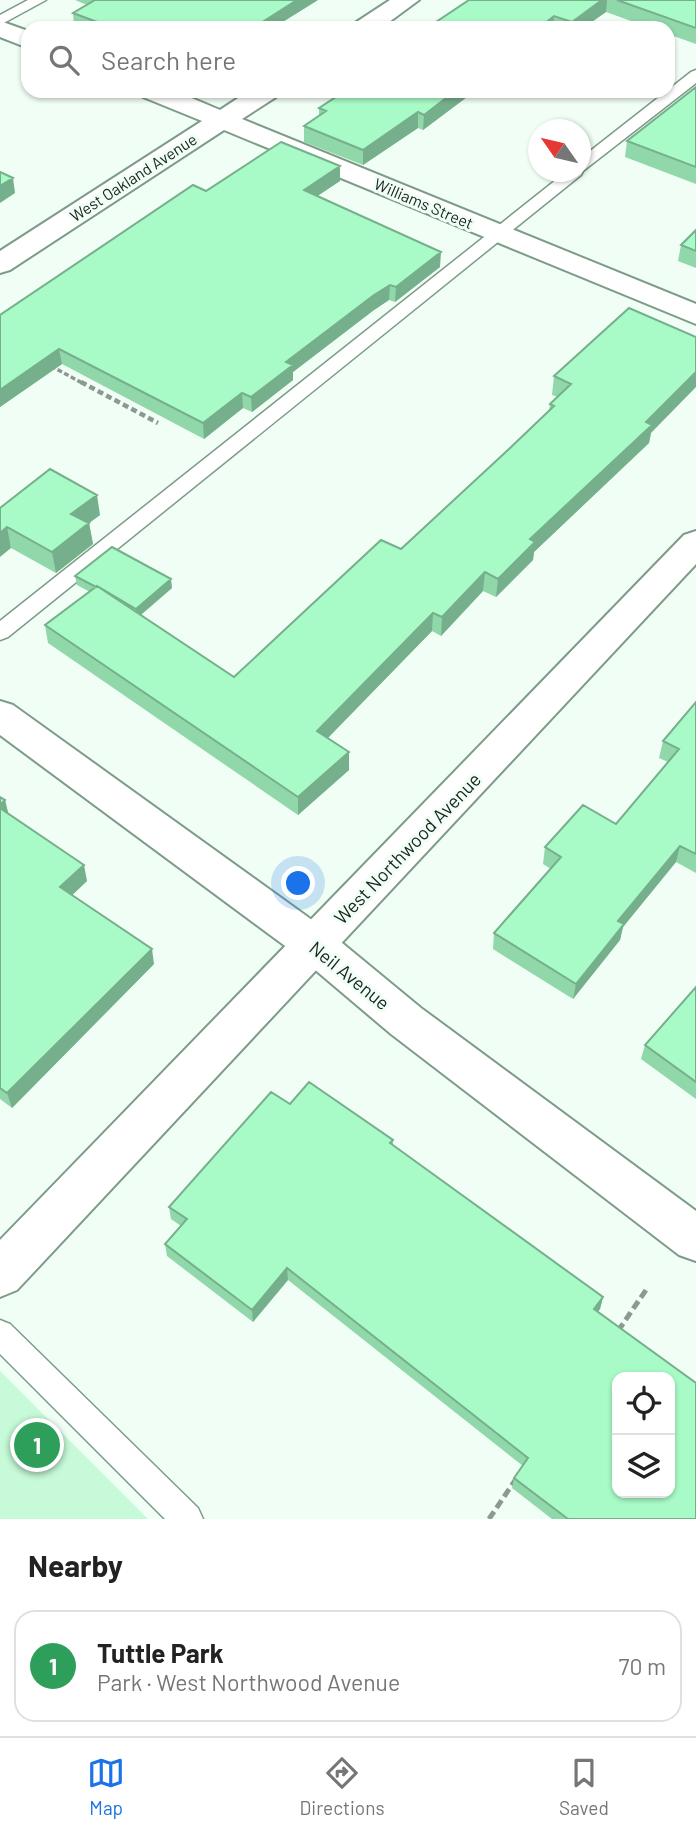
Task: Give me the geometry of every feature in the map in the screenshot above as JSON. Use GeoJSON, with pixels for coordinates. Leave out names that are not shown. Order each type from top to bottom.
{"type":"FeatureCollection","features":[{"type":"Feature","properties":{"kind":"street"},"geometry":{"type":"LineString","coordinates":[[375,21],[407,0]]}},
{"type":"Feature","properties":{"kind":"street"},"geometry":{"type":"LineString","coordinates":[[0,28],[21,37]]}},
{"type":"Feature","properties":{"kind":"street","name":"Williams Street"},"geometry":{"type":"LineString","coordinates":[[169,98],[696,316]]}},
{"type":"Feature","properties":{"kind":"street","name":"West Oakland Avenue"},"geometry":{"type":"LineString","coordinates":[[0,264],[256,98]]}},
{"type":"Feature","properties":{"kind":"street","name":"West Northwood Avenue"},"geometry":{"type":"LineString","coordinates":[[0,1274],[696,543]]}},
{"type":"Feature","properties":{"kind":"street","name":"Neil Avenue"},"geometry":{"type":"LineString","coordinates":[[0,715],[315,945],[406,1021],[696,1239]]}},
{"type":"Feature","properties":{"kind":"lane"},"geometry":{"type":"LineString","coordinates":[[0,21],[39,0]]}},
{"type":"Feature","properties":{"kind":"lane"},"geometry":{"type":"LineString","coordinates":[[675,92],[696,75]]}},
{"type":"Feature","properties":{"kind":"lane"},"geometry":{"type":"LineString","coordinates":[[591,158],[667,98]]}},
{"type":"Feature","properties":{"kind":"lane"},"geometry":{"type":"LineString","coordinates":[[0,632],[563,182]]}},
{"type":"Feature","properties":{"kind":"lane"},"geometry":{"type":"LineString","coordinates":[[0,1334],[187,1519]]}},
{"type":"Feature","properties":{"kind":"path"},"geometry":{"type":"LineString","coordinates":[[49,365],[158,423]]}},
{"type":"Feature","properties":{"kind":"path"},"geometry":{"type":"LineString","coordinates":[[615,1336],[646,1290]]}},
{"type":"Feature","properties":{"kind":"path"},"geometry":{"type":"LineString","coordinates":[[489,1519],[520,1473]]}},
{"type":"Feature","properties":{"kind":"green space"},"geometry":{"type":"Polygon","coordinates":[[[0,1371],[148,1519],[0,1519],[0,1371]]]}},
{"type":"Feature","properties":{"kind":"building"},"geometry":{"type":"Polygon","coordinates":[[[95,0],[297,0],[264,21],[94,21],[73,13],[95,0]]]}},
{"type":"Feature","properties":{"kind":"building"},"geometry":{"type":"Polygon","coordinates":[[[469,0],[602,0],[573,21],[554,16],[548,21],[438,21],[469,0]]]}},
{"type":"Feature","properties":{"kind":"building"},"geometry":{"type":"Polygon","coordinates":[[[617,0],[696,0],[696,28],[617,0]]]}},
{"type":"Feature","properties":{"kind":"building"},"geometry":{"type":"Polygon","coordinates":[[[696,87],[696,167],[627,141],[696,87]]]}},
{"type":"Feature","properties":{"kind":"building"},"geometry":{"type":"Polygon","coordinates":[[[334,98],[446,98],[424,115],[418,112],[363,150],[304,126],[326,111],[319,108],[334,98]]]}},
{"type":"Feature","properties":{"kind":"building"},"geometry":{"type":"Polygon","coordinates":[[[281,142],[340,166],[304,190],[441,252],[396,287],[390,285],[374,295],[286,362],[293,365],[251,397],[242,393],[203,423],[59,349],[0,390],[0,315],[193,185],[206,191],[281,142]]]}},
{"type":"Feature","properties":{"kind":"building"},"geometry":{"type":"Polygon","coordinates":[[[0,172],[13,178],[0,186],[0,172]]]}},
{"type":"Feature","properties":{"kind":"building"},"geometry":{"type":"Polygon","coordinates":[[[696,230],[696,251],[681,245],[696,230]]]}},
{"type":"Feature","properties":{"kind":"building"},"geometry":{"type":"Polygon","coordinates":[[[629,308],[696,337],[696,372],[646,422],[652,425],[530,539],[535,542],[498,579],[485,572],[442,617],[433,613],[317,731],[349,752],[298,797],[45,625],[97,586],[234,677],[381,540],[401,549],[509,449],[554,406],[550,404],[571,384],[554,376],[629,308]]]}},
{"type":"Feature","properties":{"kind":"building"},"geometry":{"type":"Polygon","coordinates":[[[50,469],[97,495],[71,514],[89,523],[52,552],[7,527],[0,533],[0,508],[50,469]]]}},
{"type":"Feature","properties":{"kind":"building"},"geometry":{"type":"Polygon","coordinates":[[[112,547],[171,579],[136,609],[75,576],[112,547]]]}},
{"type":"Feature","properties":{"kind":"building"},"geometry":{"type":"Polygon","coordinates":[[[696,702],[696,854],[680,846],[618,921],[624,924],[576,984],[494,933],[561,857],[545,847],[583,805],[616,824],[679,749],[663,741],[696,702]]]}},
{"type":"Feature","properties":{"kind":"building"},"geometry":{"type":"Polygon","coordinates":[[[0,808],[84,865],[60,887],[152,949],[7,1093],[0,1088],[0,808]]]}},
{"type":"Feature","properties":{"kind":"building"},"geometry":{"type":"Polygon","coordinates":[[[696,987],[696,1082],[645,1045],[696,987]]]}},
{"type":"Feature","properties":{"kind":"building"},"geometry":{"type":"Polygon","coordinates":[[[309,1082],[393,1140],[390,1143],[603,1297],[594,1309],[696,1383],[696,1519],[568,1519],[514,1478],[528,1458],[287,1268],[252,1310],[165,1244],[187,1219],[169,1207],[271,1092],[290,1104],[309,1082]]]}},
{"type":"Feature","properties":{"kind":"place","name":"Tuttle Park"},"geometry":{"type":"Point","coordinates":[37,1445]}}]}
